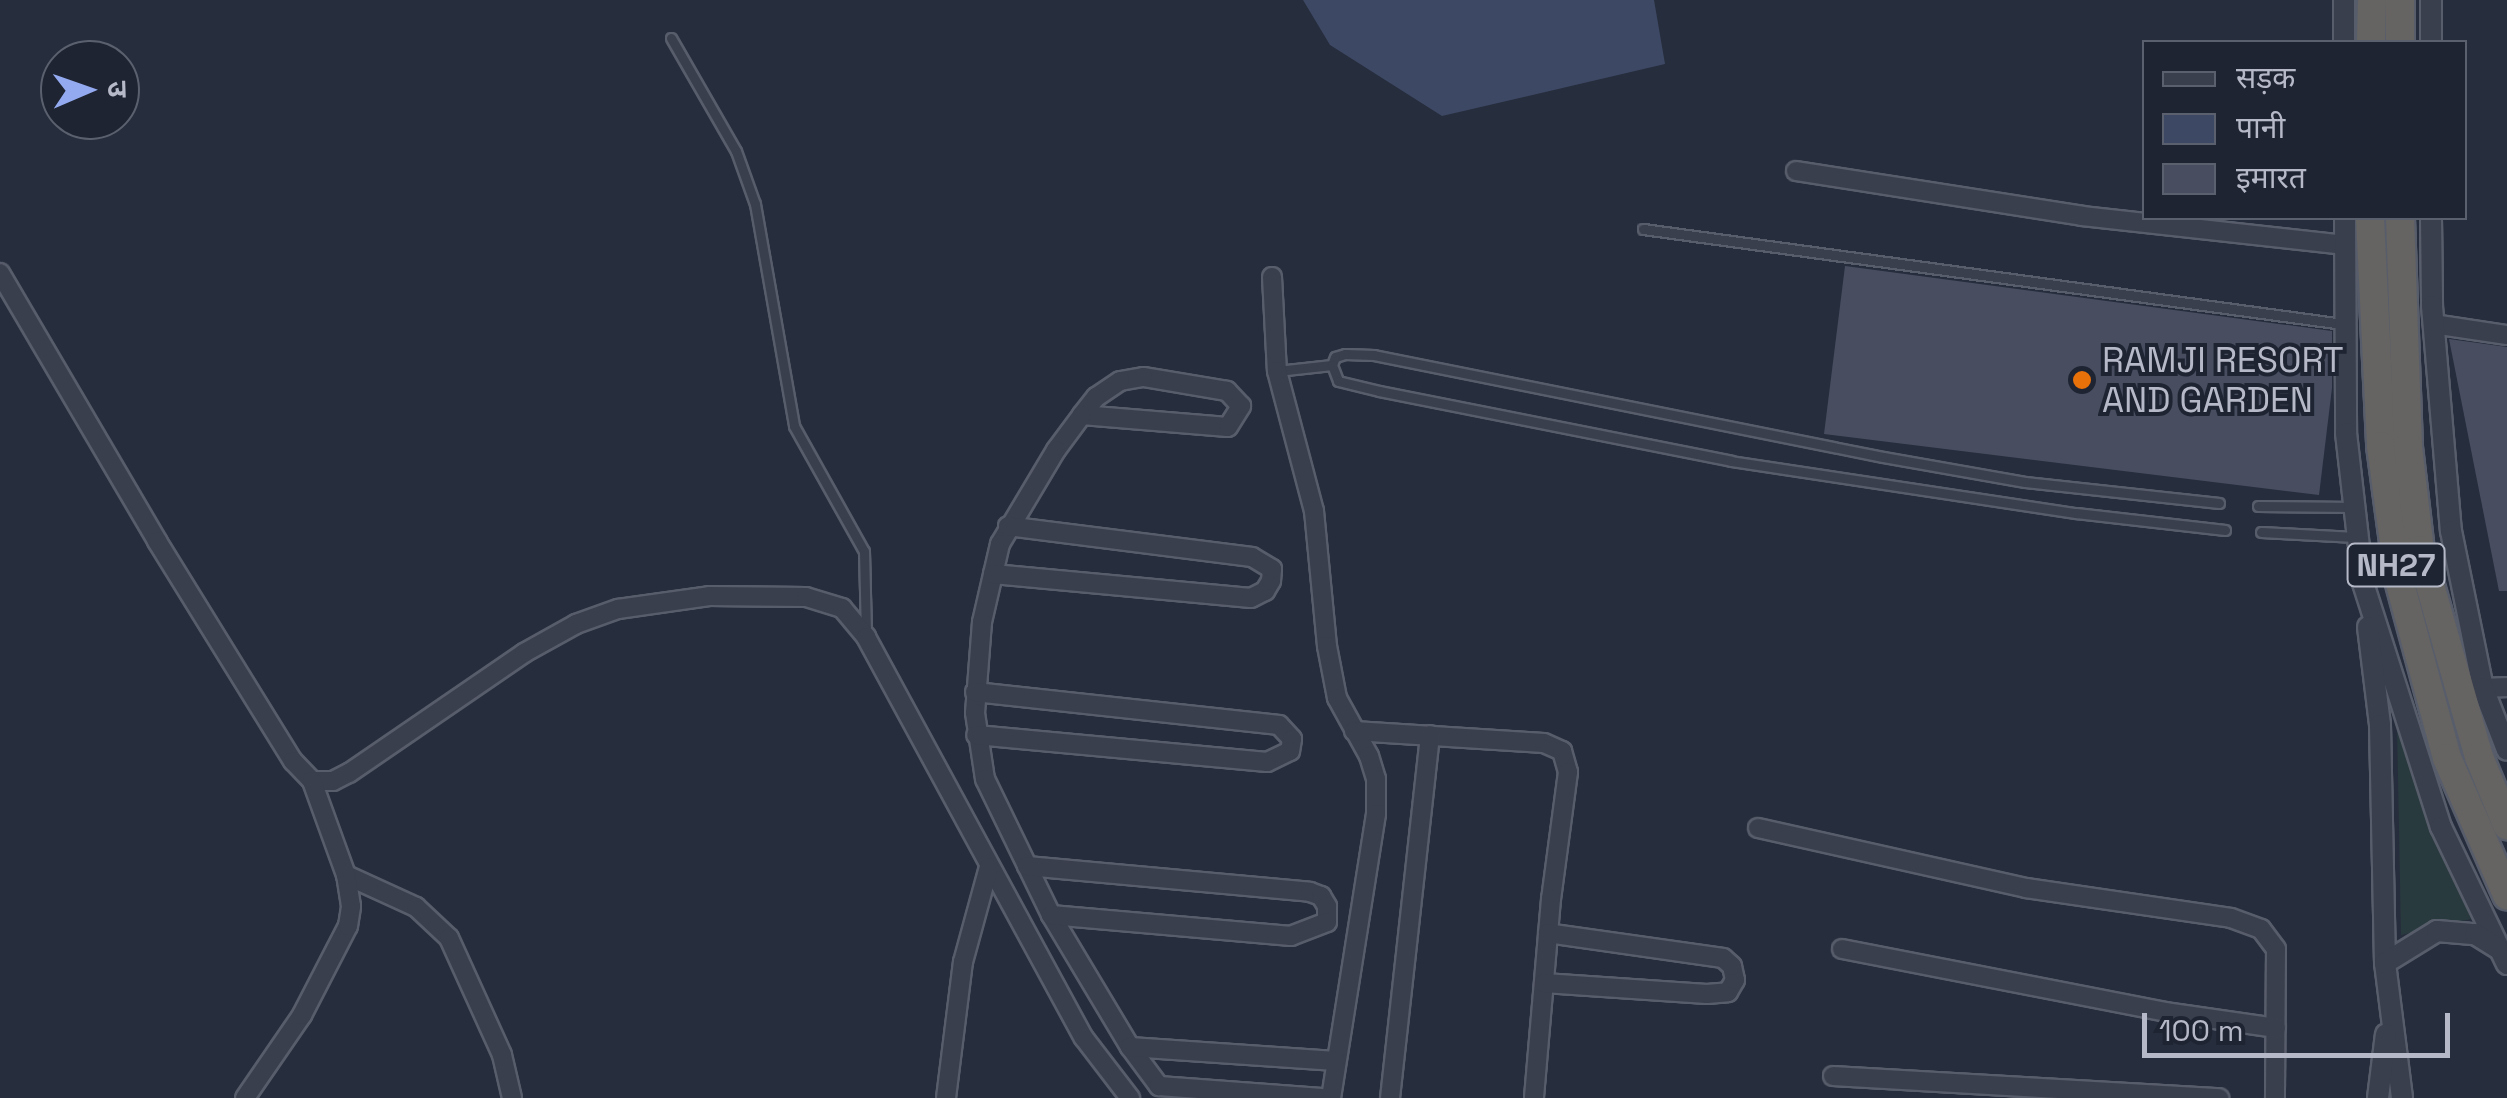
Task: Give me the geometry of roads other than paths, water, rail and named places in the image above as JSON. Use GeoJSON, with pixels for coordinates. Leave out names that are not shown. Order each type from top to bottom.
{"type":"FeatureCollection","features":[{"type":"Feature","properties":{"kind":"highway"},"geometry":{"type":"LineString","coordinates":[[2372,0],[2372,40]]}},
{"type":"Feature","properties":{"kind":"highway"},"geometry":{"type":"LineString","coordinates":[[2400,0],[2400,40]]}},
{"type":"Feature","properties":{"kind":"highway","name":"NH27"},"geometry":{"type":"LineString","coordinates":[[2370,220],[2381,446],[2398,580],[2447,758],[2507,895]]}},
{"type":"Feature","properties":{"kind":"highway","name":"NH27"},"geometry":{"type":"LineString","coordinates":[[2400,220],[2408,446],[2420,550],[2479,757],[2507,826]]}},
{"type":"Feature","properties":{"kind":"street"},"geometry":{"type":"LineString","coordinates":[[2344,0],[2344,40]]}},
{"type":"Feature","properties":{"kind":"street"},"geometry":{"type":"LineString","coordinates":[[2431,0],[2431,40]]}},
{"type":"Feature","properties":{"kind":"street"},"geometry":{"type":"LineString","coordinates":[[1796,171],[2082,216],[2345,245]]}},
{"type":"Feature","properties":{"kind":"street"},"geometry":{"type":"LineString","coordinates":[[2345,220],[2346,433],[2380,725],[2384,963],[2402,1098]]}},
{"type":"Feature","properties":{"kind":"street"},"geometry":{"type":"LineString","coordinates":[[2432,220],[2434,324],[2451,531],[2484,688],[2501,719],[2507,750]]}},
{"type":"Feature","properties":{"kind":"street"},"geometry":{"type":"LineString","coordinates":[[0,273],[157,541],[293,762],[312,781],[346,875],[351,906],[348,926],[302,1015],[244,1098]]}},
{"type":"Feature","properties":{"kind":"street"},"geometry":{"type":"LineString","coordinates":[[1272,278],[1277,371],[1314,511],[1327,646],[1337,698],[1376,779],[1376,814],[1331,1098]]}},
{"type":"Feature","properties":{"kind":"street"},"geometry":{"type":"LineString","coordinates":[[2434,324],[2507,335]]}},
{"type":"Feature","properties":{"kind":"street"},"geometry":{"type":"LineString","coordinates":[[1082,416],[1228,428],[1241,406],[1227,391],[1143,377],[1120,381],[1096,397],[1082,416],[1008,526],[993,574],[975,692],[976,735],[985,779],[1052,915],[1130,1047],[1160,1086],[1322,1098]]}},
{"type":"Feature","properties":{"kind":"street"},"geometry":{"type":"LineString","coordinates":[[993,574],[1251,598],[1265,591],[1272,581],[1272,569],[1252,556],[1008,526]]}},
{"type":"Feature","properties":{"kind":"street"},"geometry":{"type":"LineString","coordinates":[[2363,583],[2442,826],[2503,956]]}},
{"type":"Feature","properties":{"kind":"street"},"geometry":{"type":"LineString","coordinates":[[312,781],[333,781],[524,653],[576,624],[618,609],[710,596],[806,597],[842,608],[866,637],[1084,1038],[1130,1098]]}},
{"type":"Feature","properties":{"kind":"street"},"geometry":{"type":"LineString","coordinates":[[2484,688],[2507,686]]}},
{"type":"Feature","properties":{"kind":"street"},"geometry":{"type":"LineString","coordinates":[[975,692],[1279,725],[1288,730],[1292,739],[1290,751],[1267,762],[976,735]]}},
{"type":"Feature","properties":{"kind":"street"},"geometry":{"type":"LineString","coordinates":[[1354,731],[1544,743],[1562,751],[1568,772],[1548,933],[1534,1098]]}},
{"type":"Feature","properties":{"kind":"street"},"geometry":{"type":"LineString","coordinates":[[1390,1098],[1430,734]]}},
{"type":"Feature","properties":{"kind":"street"},"geometry":{"type":"LineString","coordinates":[[1758,828],[2026,888],[2245,922],[2272,937],[2276,948],[2276,1098]]}},
{"type":"Feature","properties":{"kind":"street"},"geometry":{"type":"LineString","coordinates":[[1026,866],[1310,892],[1321,896],[1327,906],[1327,922],[1291,936],[1052,915]]}},
{"type":"Feature","properties":{"kind":"street"},"geometry":{"type":"LineString","coordinates":[[946,1098],[963,962],[988,867]]}},
{"type":"Feature","properties":{"kind":"street"},"geometry":{"type":"LineString","coordinates":[[346,875],[416,907],[449,938],[502,1055],[512,1098]]}},
{"type":"Feature","properties":{"kind":"street"},"geometry":{"type":"LineString","coordinates":[[2384,963],[2438,931],[2474,934],[2503,956]]}},
{"type":"Feature","properties":{"kind":"street"},"geometry":{"type":"LineString","coordinates":[[1544,984],[1707,994],[1728,992],[1735,980],[1732,966],[1723,958],[1548,933]]}},
{"type":"Feature","properties":{"kind":"street"},"geometry":{"type":"LineString","coordinates":[[1842,949],[2164,1012],[2276,1028]]}},
{"type":"Feature","properties":{"kind":"street"},"geometry":{"type":"LineString","coordinates":[[2378,1098],[2390,1002]]}},
{"type":"Feature","properties":{"kind":"street"},"geometry":{"type":"LineString","coordinates":[[1130,1047],[1336,1062]]}},
{"type":"Feature","properties":{"kind":"street"},"geometry":{"type":"LineString","coordinates":[[1833,1076],[2218,1098]]}},
{"type":"Feature","properties":{"kind":"lane"},"geometry":{"type":"LineString","coordinates":[[671,38],[736,151],[754,204],[770,272],[794,426],[864,551],[866,637]]}},
{"type":"Feature","properties":{"kind":"lane"},"geometry":{"type":"LineString","coordinates":[[1643,229],[2346,325]]}},
{"type":"Feature","properties":{"kind":"lane"},"geometry":{"type":"LineString","coordinates":[[2219,504],[2024,482],[1374,355],[1345,354],[1335,357],[1332,366],[1338,382],[1379,392],[1731,461],[2076,514],[2225,530]]}},
{"type":"Feature","properties":{"kind":"lane"},"geometry":{"type":"LineString","coordinates":[[1277,371],[1332,366]]}},
{"type":"Feature","properties":{"kind":"lane"},"geometry":{"type":"LineString","coordinates":[[2258,506],[2354,508]]}},
{"type":"Feature","properties":{"kind":"lane"},"geometry":{"type":"LineString","coordinates":[[2261,532],[2358,538]]}},
{"type":"Feature","properties":{"kind":"water"},"geometry":{"type":"Polygon","coordinates":[[[1303,0],[1654,0],[1665,64],[1442,116],[1330,45],[1303,0]]]}},
{"type":"Feature","properties":{"kind":"place","name":"RAMJI RESORT AND GARDEN"},"geometry":{"type":"Point","coordinates":[2082,380]}}]}
